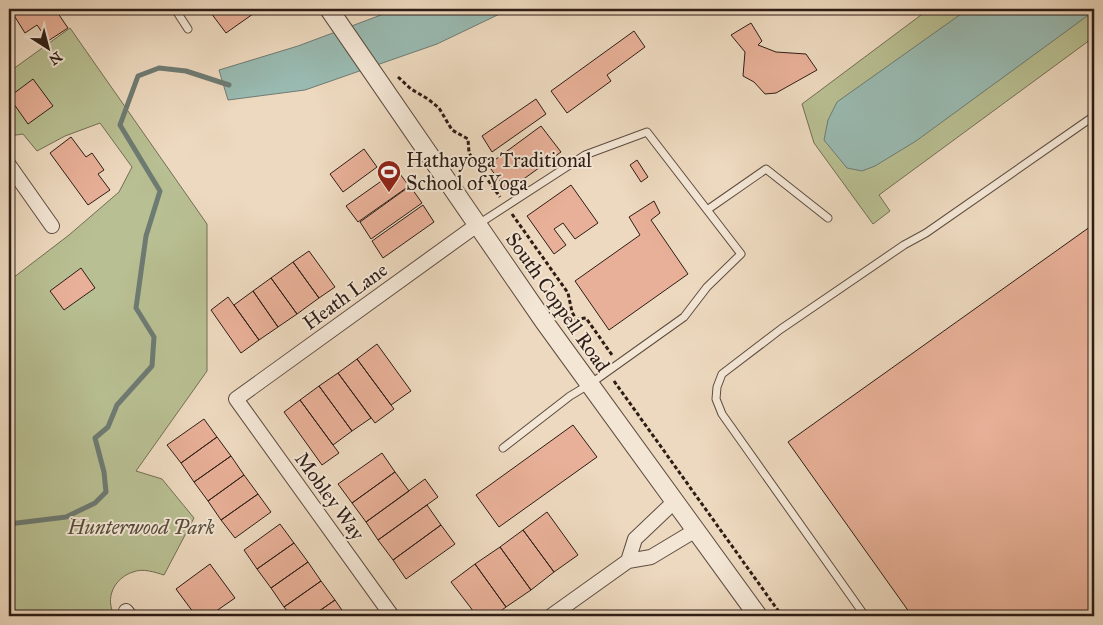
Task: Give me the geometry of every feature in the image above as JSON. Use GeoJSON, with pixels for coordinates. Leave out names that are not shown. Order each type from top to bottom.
{"type":"FeatureCollection","features":[{"type":"Feature","properties":{"kind":"street","name":"South Coppell Road"},"geometry":{"type":"LineString","coordinates":[[332,13],[477,225],[758,616]]}},
{"type":"Feature","properties":{"kind":"street"},"geometry":{"type":"LineString","coordinates":[[9,165],[52,226]]}},
{"type":"Feature","properties":{"kind":"street","name":"Heath Lane"},"geometry":{"type":"LineString","coordinates":[[236,399],[477,225]]}},
{"type":"Feature","properties":{"kind":"street","name":"Mobley Way"},"geometry":{"type":"LineString","coordinates":[[236,399],[392,616]]}},
{"type":"Feature","properties":{"kind":"street"},"geometry":{"type":"LineString","coordinates":[[628,562],[635,539],[675,501]]}},
{"type":"Feature","properties":{"kind":"street"},"geometry":{"type":"LineString","coordinates":[[551,616],[628,562],[651,557],[696,530]]}},
{"type":"Feature","properties":{"kind":"lane"},"geometry":{"type":"LineString","coordinates":[[175,9],[188,29]]}},
{"type":"Feature","properties":{"kind":"lane"},"geometry":{"type":"LineString","coordinates":[[865,616],[722,414],[716,399],[717,387],[722,374],[781,329],[904,245],[926,233],[1094,116]]}},
{"type":"Feature","properties":{"kind":"lane"},"geometry":{"type":"LineString","coordinates":[[477,225],[585,155],[646,132],[741,254],[707,287],[684,317],[590,384],[570,396],[503,448]]}},
{"type":"Feature","properties":{"kind":"lane"},"geometry":{"type":"LineString","coordinates":[[707,210],[766,169],[828,218]]}},
{"type":"Feature","properties":{"kind":"path"},"geometry":{"type":"LineString","coordinates":[[398,77],[411,89],[439,108],[452,130],[468,139],[469,153],[568,293],[572,312],[576,319],[586,318],[624,371],[613,378],[782,616]]}},
{"type":"Feature","properties":{"kind":"green space"},"geometry":{"type":"Polygon","coordinates":[[[929,9],[1094,9],[1094,37],[879,195],[890,211],[873,224],[814,143],[802,104],[929,9]]]}},
{"type":"Feature","properties":{"kind":"green space","name":"Hunterwood Park"},"geometry":{"type":"Polygon","coordinates":[[[70,28],[207,224],[207,371],[136,471],[162,479],[194,518],[164,575],[141,570],[126,575],[116,584],[110,603],[115,616],[9,616],[9,281],[69,235],[119,192],[132,167],[100,123],[65,136],[37,151],[23,134],[9,136],[9,72],[70,28]]]}},
{"type":"Feature","properties":{"kind":"water"},"geometry":{"type":"Polygon","coordinates":[[[397,9],[510,9],[437,44],[305,90],[228,100],[219,70],[298,46],[397,9]]]}},
{"type":"Feature","properties":{"kind":"water"},"geometry":{"type":"Polygon","coordinates":[[[968,9],[1094,9],[1094,11],[916,141],[875,166],[862,171],[847,168],[824,140],[828,120],[837,102],[968,9]]]}},
{"type":"Feature","properties":{"kind":"building"},"geometry":{"type":"Polygon","coordinates":[[[10,9],[55,9],[68,28],[48,41],[37,25],[25,33],[10,9]]]}},
{"type":"Feature","properties":{"kind":"building"},"geometry":{"type":"Polygon","coordinates":[[[208,9],[260,9],[226,33],[208,9]]]}},
{"type":"Feature","properties":{"kind":"building"},"geometry":{"type":"Polygon","coordinates":[[[751,23],[762,41],[758,45],[776,52],[806,54],[817,70],[776,93],[765,94],[754,82],[743,76],[745,52],[731,35],[751,23]]]}},
{"type":"Feature","properties":{"kind":"building"},"geometry":{"type":"Polygon","coordinates":[[[634,31],[645,47],[607,75],[611,81],[567,113],[551,91],[634,31]]]}},
{"type":"Feature","properties":{"kind":"building"},"geometry":{"type":"Polygon","coordinates":[[[33,79],[53,106],[28,124],[9,97],[33,79]]]}},
{"type":"Feature","properties":{"kind":"building"},"geometry":{"type":"Polygon","coordinates":[[[536,99],[546,114],[492,152],[482,136],[536,99]]]}},
{"type":"Feature","properties":{"kind":"building"},"geometry":{"type":"Polygon","coordinates":[[[541,126],[561,152],[507,191],[488,165],[541,126]]]}},
{"type":"Feature","properties":{"kind":"building"},"geometry":{"type":"Polygon","coordinates":[[[71,137],[86,157],[92,153],[104,170],[98,174],[110,190],[88,205],[50,153],[71,137]]]}},
{"type":"Feature","properties":{"kind":"building"},"geometry":{"type":"Polygon","coordinates":[[[364,149],[377,167],[343,192],[330,174],[364,149]]]}},
{"type":"Feature","properties":{"kind":"building"},"geometry":{"type":"Polygon","coordinates":[[[637,160],[648,177],[641,182],[630,165],[637,160]]]}},
{"type":"Feature","properties":{"kind":"building"},"geometry":{"type":"Polygon","coordinates":[[[397,170],[409,186],[358,222],[346,206],[397,170]]]}},
{"type":"Feature","properties":{"kind":"building"},"geometry":{"type":"Polygon","coordinates":[[[571,185],[598,223],[575,239],[563,223],[554,229],[566,245],[554,254],[527,216],[571,185]]]}},
{"type":"Feature","properties":{"kind":"building"},"geometry":{"type":"Polygon","coordinates":[[[410,186],[422,203],[371,239],[360,222],[410,186]]]}},
{"type":"Feature","properties":{"kind":"building"},"geometry":{"type":"Polygon","coordinates":[[[654,201],[660,213],[651,220],[688,274],[609,330],[575,281],[640,235],[629,217],[654,201]]]}},
{"type":"Feature","properties":{"kind":"building"},"geometry":{"type":"Polygon","coordinates":[[[423,205],[434,222],[383,258],[372,241],[423,205]]]}},
{"type":"Feature","properties":{"kind":"building"},"geometry":{"type":"Polygon","coordinates":[[[1094,224],[1094,616],[912,616],[788,442],[1094,224]]]}},
{"type":"Feature","properties":{"kind":"building"},"geometry":{"type":"Polygon","coordinates":[[[309,251],[335,287],[319,298],[293,262],[309,251]]]}},
{"type":"Feature","properties":{"kind":"building"},"geometry":{"type":"Polygon","coordinates":[[[293,262],[319,298],[297,314],[271,278],[293,262]]]}},
{"type":"Feature","properties":{"kind":"building"},"geometry":{"type":"Polygon","coordinates":[[[81,268],[95,288],[64,310],[50,291],[81,268]]]}},
{"type":"Feature","properties":{"kind":"building"},"geometry":{"type":"Polygon","coordinates":[[[271,278],[297,314],[278,327],[253,291],[271,278]]]}},
{"type":"Feature","properties":{"kind":"building"},"geometry":{"type":"Polygon","coordinates":[[[253,291],[278,327],[259,340],[234,305],[253,291]]]}},
{"type":"Feature","properties":{"kind":"building"},"geometry":{"type":"Polygon","coordinates":[[[228,297],[259,340],[241,353],[211,310],[228,297]]]}},
{"type":"Feature","properties":{"kind":"building"},"geometry":{"type":"Polygon","coordinates":[[[377,344],[411,391],[391,405],[357,359],[377,344]]]}},
{"type":"Feature","properties":{"kind":"building"},"geometry":{"type":"Polygon","coordinates":[[[357,359],[394,409],[375,423],[338,373],[357,359]]]}},
{"type":"Feature","properties":{"kind":"building"},"geometry":{"type":"Polygon","coordinates":[[[338,373],[371,418],[352,431],[319,386],[338,373]]]}},
{"type":"Feature","properties":{"kind":"building"},"geometry":{"type":"Polygon","coordinates":[[[319,386],[352,431],[333,445],[300,400],[319,386]]]}},
{"type":"Feature","properties":{"kind":"building"},"geometry":{"type":"Polygon","coordinates":[[[300,400],[339,453],[322,465],[284,412],[300,400]]]}},
{"type":"Feature","properties":{"kind":"building"},"geometry":{"type":"Polygon","coordinates":[[[204,419],[217,437],[181,463],[167,445],[204,419]]]}},
{"type":"Feature","properties":{"kind":"building"},"geometry":{"type":"Polygon","coordinates":[[[573,425],[597,457],[499,527],[476,495],[573,425]]]}},
{"type":"Feature","properties":{"kind":"building"},"geometry":{"type":"Polygon","coordinates":[[[217,437],[231,456],[194,482],[181,463],[217,437]]]}},
{"type":"Feature","properties":{"kind":"building"},"geometry":{"type":"Polygon","coordinates":[[[382,453],[395,472],[352,503],[338,484],[382,453]]]}},
{"type":"Feature","properties":{"kind":"building"},"geometry":{"type":"Polygon","coordinates":[[[231,456],[244,475],[208,501],[194,482],[231,456]]]}},
{"type":"Feature","properties":{"kind":"building"},"geometry":{"type":"Polygon","coordinates":[[[395,472],[409,491],[366,522],[352,503],[395,472]]]}},
{"type":"Feature","properties":{"kind":"building"},"geometry":{"type":"Polygon","coordinates":[[[244,475],[258,494],[221,520],[208,501],[244,475]]]}},
{"type":"Feature","properties":{"kind":"building"},"geometry":{"type":"Polygon","coordinates":[[[425,479],[438,497],[378,540],[366,522],[425,479]]]}},
{"type":"Feature","properties":{"kind":"building"},"geometry":{"type":"Polygon","coordinates":[[[258,494],[271,512],[235,538],[221,520],[258,494]]]}},
{"type":"Feature","properties":{"kind":"building"},"geometry":{"type":"Polygon","coordinates":[[[427,505],[441,525],[393,560],[378,540],[427,505]]]}},
{"type":"Feature","properties":{"kind":"building"},"geometry":{"type":"Polygon","coordinates":[[[547,512],[578,555],[554,572],[523,530],[547,512]]]}},
{"type":"Feature","properties":{"kind":"building"},"geometry":{"type":"Polygon","coordinates":[[[280,524],[294,543],[257,569],[244,550],[280,524]]]}},
{"type":"Feature","properties":{"kind":"building"},"geometry":{"type":"Polygon","coordinates":[[[441,525],[455,544],[406,579],[393,560],[441,525]]]}},
{"type":"Feature","properties":{"kind":"building"},"geometry":{"type":"Polygon","coordinates":[[[523,530],[554,572],[531,590],[500,547],[523,530]]]}},
{"type":"Feature","properties":{"kind":"building"},"geometry":{"type":"Polygon","coordinates":[[[294,543],[308,562],[271,588],[257,569],[294,543]]]}},
{"type":"Feature","properties":{"kind":"building"},"geometry":{"type":"Polygon","coordinates":[[[500,547],[531,590],[506,607],[475,564],[500,547]]]}},
{"type":"Feature","properties":{"kind":"building"},"geometry":{"type":"Polygon","coordinates":[[[308,562],[321,581],[284,607],[271,588],[308,562]]]}},
{"type":"Feature","properties":{"kind":"building"},"geometry":{"type":"Polygon","coordinates":[[[210,564],[235,598],[209,616],[196,616],[176,589],[210,564]]]}},
{"type":"Feature","properties":{"kind":"building"},"geometry":{"type":"Polygon","coordinates":[[[475,564],[506,607],[494,616],[477,616],[451,582],[475,564]]]}},
{"type":"Feature","properties":{"kind":"building"},"geometry":{"type":"Polygon","coordinates":[[[321,581],[335,600],[312,616],[291,616],[284,607],[321,581]]]}},
{"type":"Feature","properties":{"kind":"building"},"geometry":{"type":"Polygon","coordinates":[[[335,600],[346,616],[312,616],[335,600]]]}},
{"type":"Feature","properties":{"kind":"building"},"geometry":{"type":"Polygon","coordinates":[[[617,611],[622,616],[610,616],[617,611]]]}},
{"type":"Feature","properties":{"kind":"waterway"},"geometry":{"type":"LineString","coordinates":[[9,524],[66,517],[95,503],[106,492],[104,472],[95,438],[108,427],[117,405],[152,366],[154,337],[136,308],[146,236],[160,191],[120,125],[138,76],[159,68],[186,71],[229,85]]}},
{"type":"Feature","properties":{"kind":"place","name":"Hathayoga Traditional School of Yoga"},"geometry":{"type":"Point","coordinates":[389,193]}}]}
